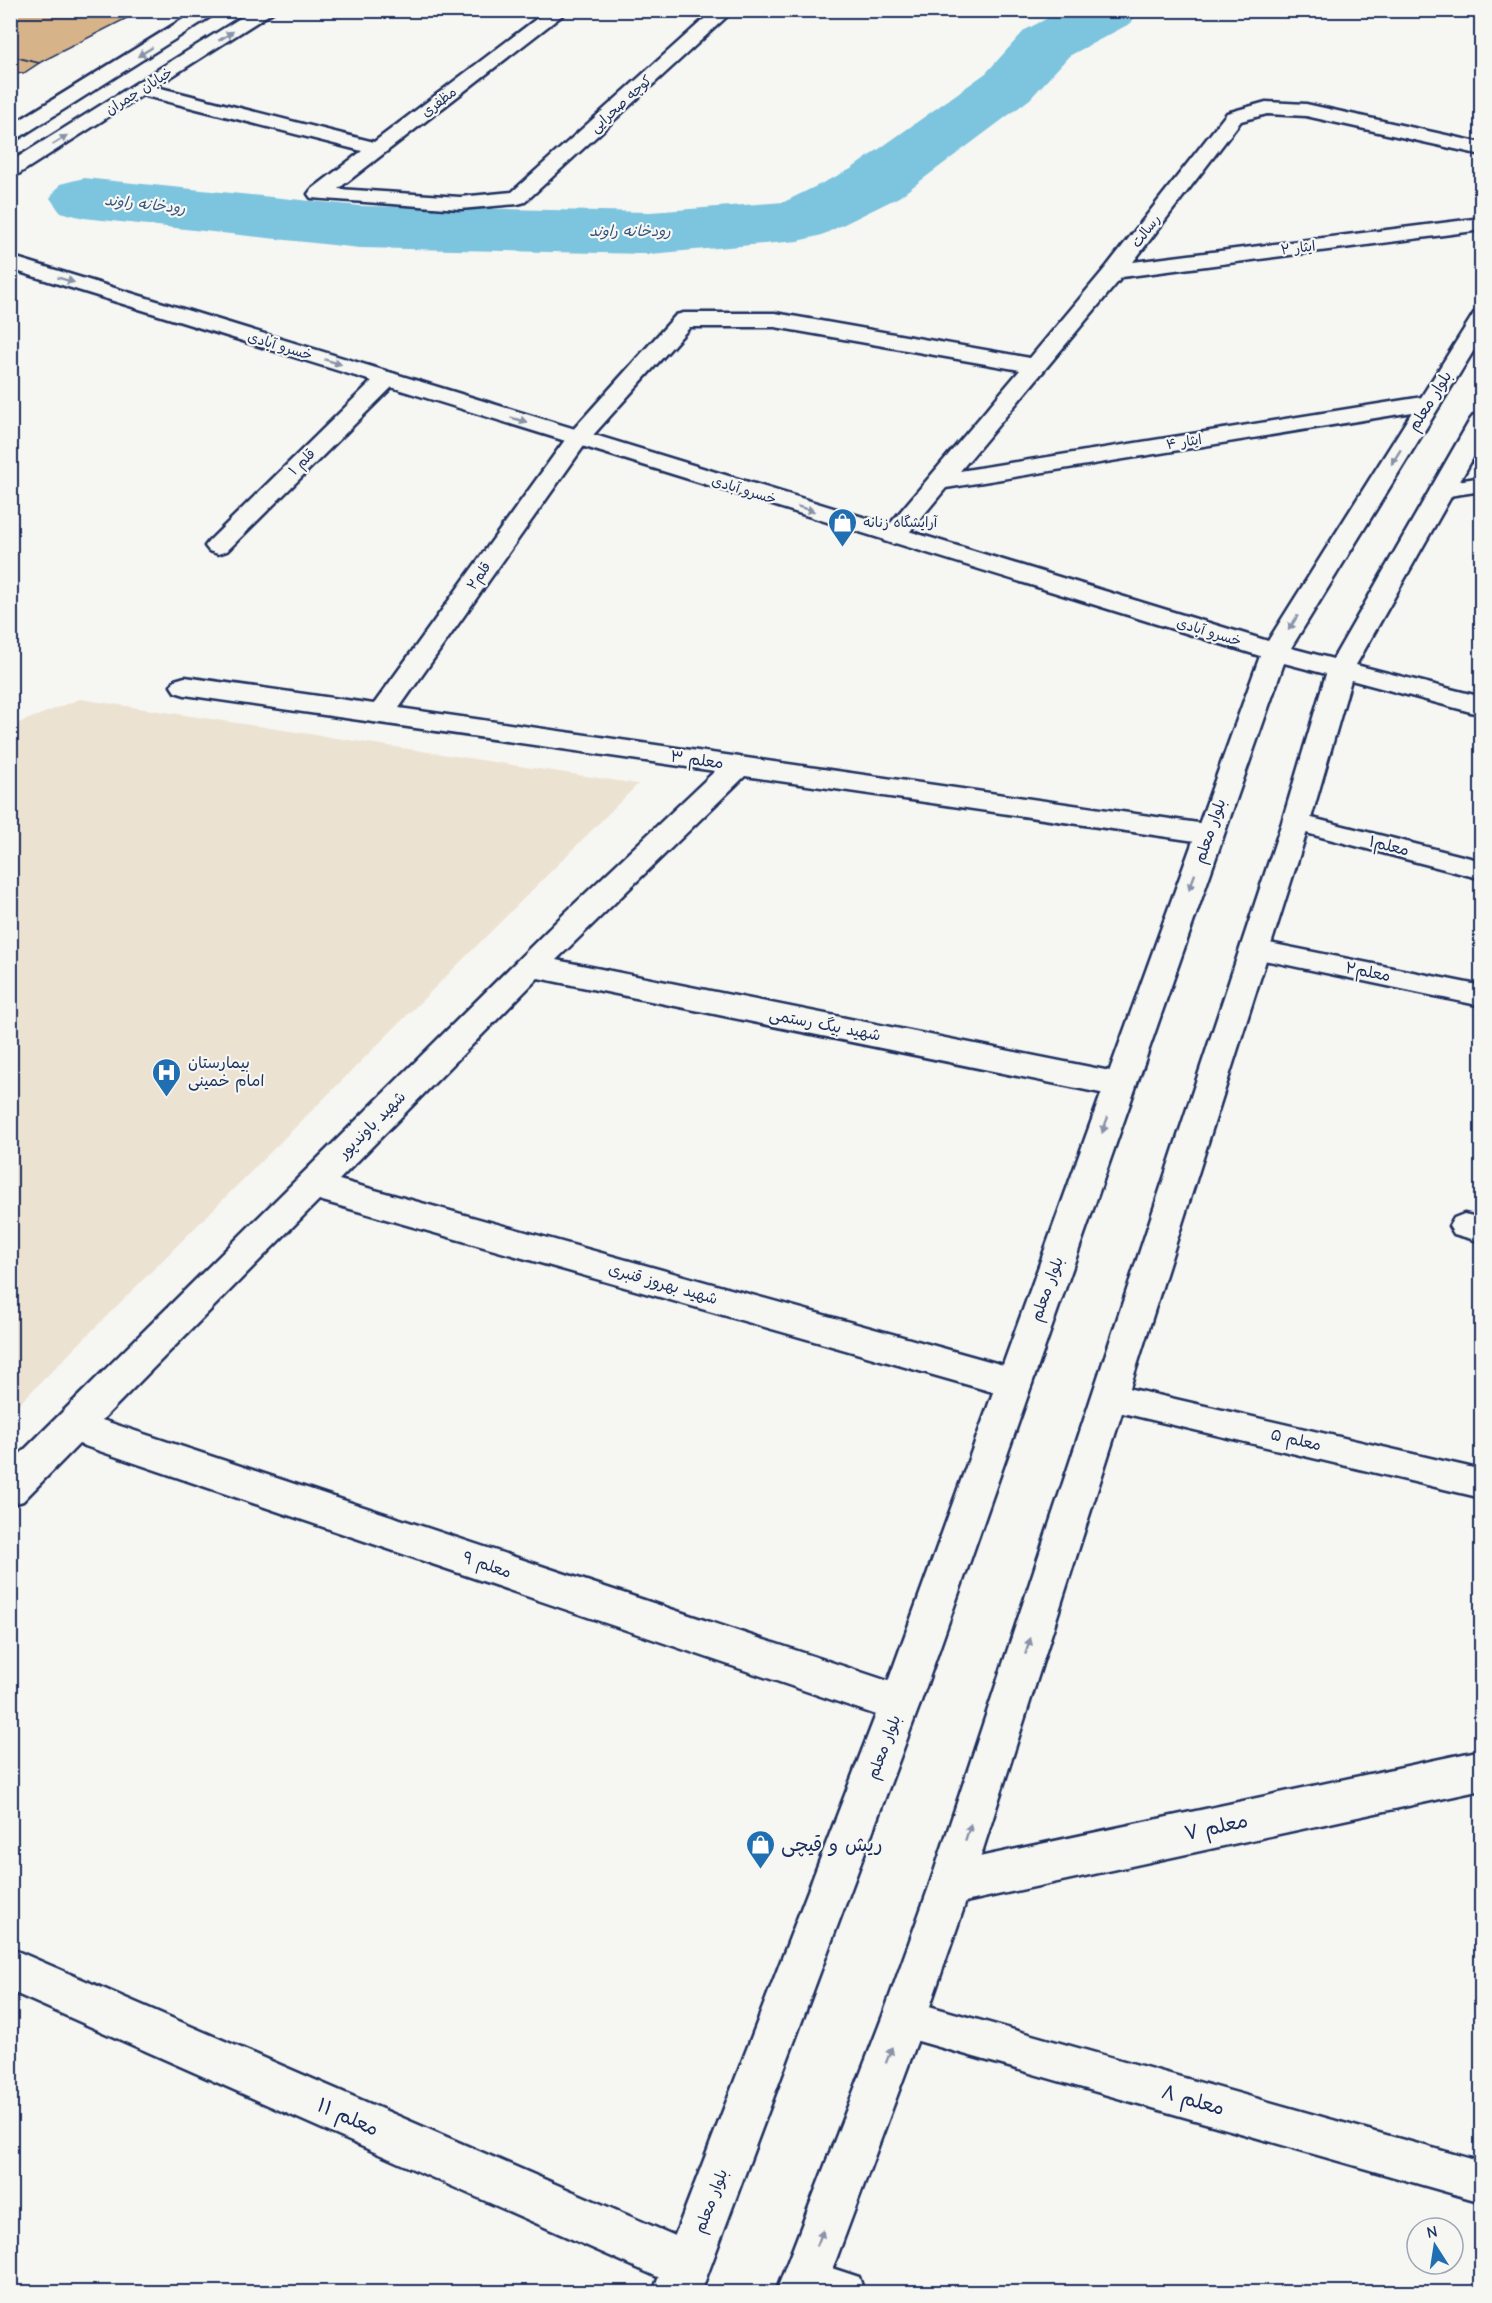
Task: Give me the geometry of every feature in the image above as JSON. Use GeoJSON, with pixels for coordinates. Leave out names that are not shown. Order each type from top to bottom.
{"type":"FeatureCollection","features":[{"type":"Feature","properties":{"kind":"street","name":"خیابان چمران"},"geometry":{"type":"LineString","coordinates":[[10,135],[212,10]]}},
{"type":"Feature","properties":{"kind":"street","name":"خیابان چمران"},"geometry":{"type":"LineString","coordinates":[[10,171],[267,10]]}},
{"type":"Feature","properties":{"kind":"street","name":"مظفری"},"geometry":{"type":"LineString","coordinates":[[318,194],[560,10]]}},
{"type":"Feature","properties":{"kind":"street","name":"کوچه صحرایی"},"geometry":{"type":"LineString","coordinates":[[318,194],[460,203],[518,198],[725,10]]}},
{"type":"Feature","properties":{"kind":"street"},"geometry":{"type":"LineString","coordinates":[[141,89],[378,149]]}},
{"type":"Feature","properties":{"kind":"street","name":"رسالت"},"geometry":{"type":"LineString","coordinates":[[893,536],[1115,271],[1234,117],[1266,108],[1306,110],[1482,148]]}},
{"type":"Feature","properties":{"kind":"street","name":"ایثار ۲"},"geometry":{"type":"LineString","coordinates":[[1115,271],[1482,224]]}},
{"type":"Feature","properties":{"kind":"street","name":"خسرو آبادی"},"geometry":{"type":"LineString","coordinates":[[10,262],[1275,652],[1482,706]]}},
{"type":"Feature","properties":{"kind":"street","name":"بلوار معلم"},"geometry":{"type":"LineString","coordinates":[[682,2279],[900,1704],[1275,652],[1482,318]]}},
{"type":"Feature","properties":{"kind":"street","name":"قلم۲"},"geometry":{"type":"LineString","coordinates":[[381,714],[578,438],[684,320],[775,320],[1035,366]]}},
{"type":"Feature","properties":{"kind":"street","name":"قلم ۱"},"geometry":{"type":"LineString","coordinates":[[218,546],[387,379]]}},
{"type":"Feature","properties":{"kind":"street","name":"ایثار ۴"},"geometry":{"type":"LineString","coordinates":[[938,482],[1429,403]]}},
{"type":"Feature","properties":{"kind":"street"},"geometry":{"type":"LineString","coordinates":[[802,2286],[904,2018],[951,1884],[1296,822],[1341,668],[1482,420]]}},
{"type":"Feature","properties":{"kind":"street"},"geometry":{"type":"LineString","coordinates":[[1442,489],[1482,484]]}},
{"type":"Feature","properties":{"kind":"street","name":"معلم ۳"},"geometry":{"type":"LineString","coordinates":[[184,686],[1209,833]]}},
{"type":"Feature","properties":{"kind":"street","name":"شهید باوندپور"},"geometry":{"type":"LineString","coordinates":[[10,1489],[531,966],[738,766]]}},
{"type":"Feature","properties":{"kind":"street","name":"شهید بیگ رستمی"},"geometry":{"type":"LineString","coordinates":[[531,966],[1120,1085]]}},
{"type":"Feature","properties":{"kind":"street","name":"شهید بهروز قنبری"},"geometry":{"type":"LineString","coordinates":[[312,1185],[1014,1383]]}},
{"type":"Feature","properties":{"kind":"street","name":"معلم ۹"},"geometry":{"type":"LineString","coordinates":[[73,1426],[900,1704]]}},
{"type":"Feature","properties":{"kind":"street","name":"معلم ۷"},"geometry":{"type":"LineString","coordinates":[[951,1884],[1482,1770]]}},
{"type":"Feature","properties":{"kind":"street","name":"معلم ۱۱"},"geometry":{"type":"LineString","coordinates":[[10,1970],[682,2279]]}},
{"type":"Feature","properties":{"kind":"lane","name":"معلم۱"},"geometry":{"type":"LineString","coordinates":[[1296,822],[1482,870]]}},
{"type":"Feature","properties":{"kind":"lane","name":"معلم۲"},"geometry":{"type":"LineString","coordinates":[[1254,949],[1482,996]]}},
{"type":"Feature","properties":{"kind":"lane","name":"معلم ۵"},"geometry":{"type":"LineString","coordinates":[[1110,1397],[1482,1484]]}},
{"type":"Feature","properties":{"kind":"lane","name":"معلم ۸"},"geometry":{"type":"LineString","coordinates":[[904,2018],[1482,2182]]}},
{"type":"Feature","properties":{"kind":"lane"},"geometry":{"type":"LineString","coordinates":[[802,2286],[844,2292]]}},
{"type":"Feature","properties":{"kind":"shaded area","name":"بیمارستان امام خمینی"},"geometry":{"type":"Polygon","coordinates":[[[80,699],[638,784],[11,1412],[11,726],[80,699]]]}},
{"type":"Feature","properties":{"kind":"building"},"geometry":{"type":"Polygon","coordinates":[[[10,10],[117,10],[133,15],[39,63],[10,56],[10,10]]]}},
{"type":"Feature","properties":{"kind":"building"},"geometry":{"type":"Polygon","coordinates":[[[10,56],[39,63],[24,73],[10,72],[10,56]]]}},
{"type":"Feature","properties":{"kind":"waterway","name":"رودخانه راوند"},"geometry":{"type":"LineString","coordinates":[[84,198],[360,227],[650,233],[798,221],[875,183],[1008,86],[1047,43],[1110,10]]}},
{"type":"Feature","properties":{"kind":"place","name":"آرایشگاه زنانه"},"geometry":{"type":"Point","coordinates":[842,548]}},
{"type":"Feature","properties":{"kind":"place","name":"بیمارستان امام خمینی"},"geometry":{"type":"Point","coordinates":[167,1098]}},
{"type":"Feature","properties":{"kind":"place","name":"ریش و قیچی"},"geometry":{"type":"Point","coordinates":[760,1870]}}]}
